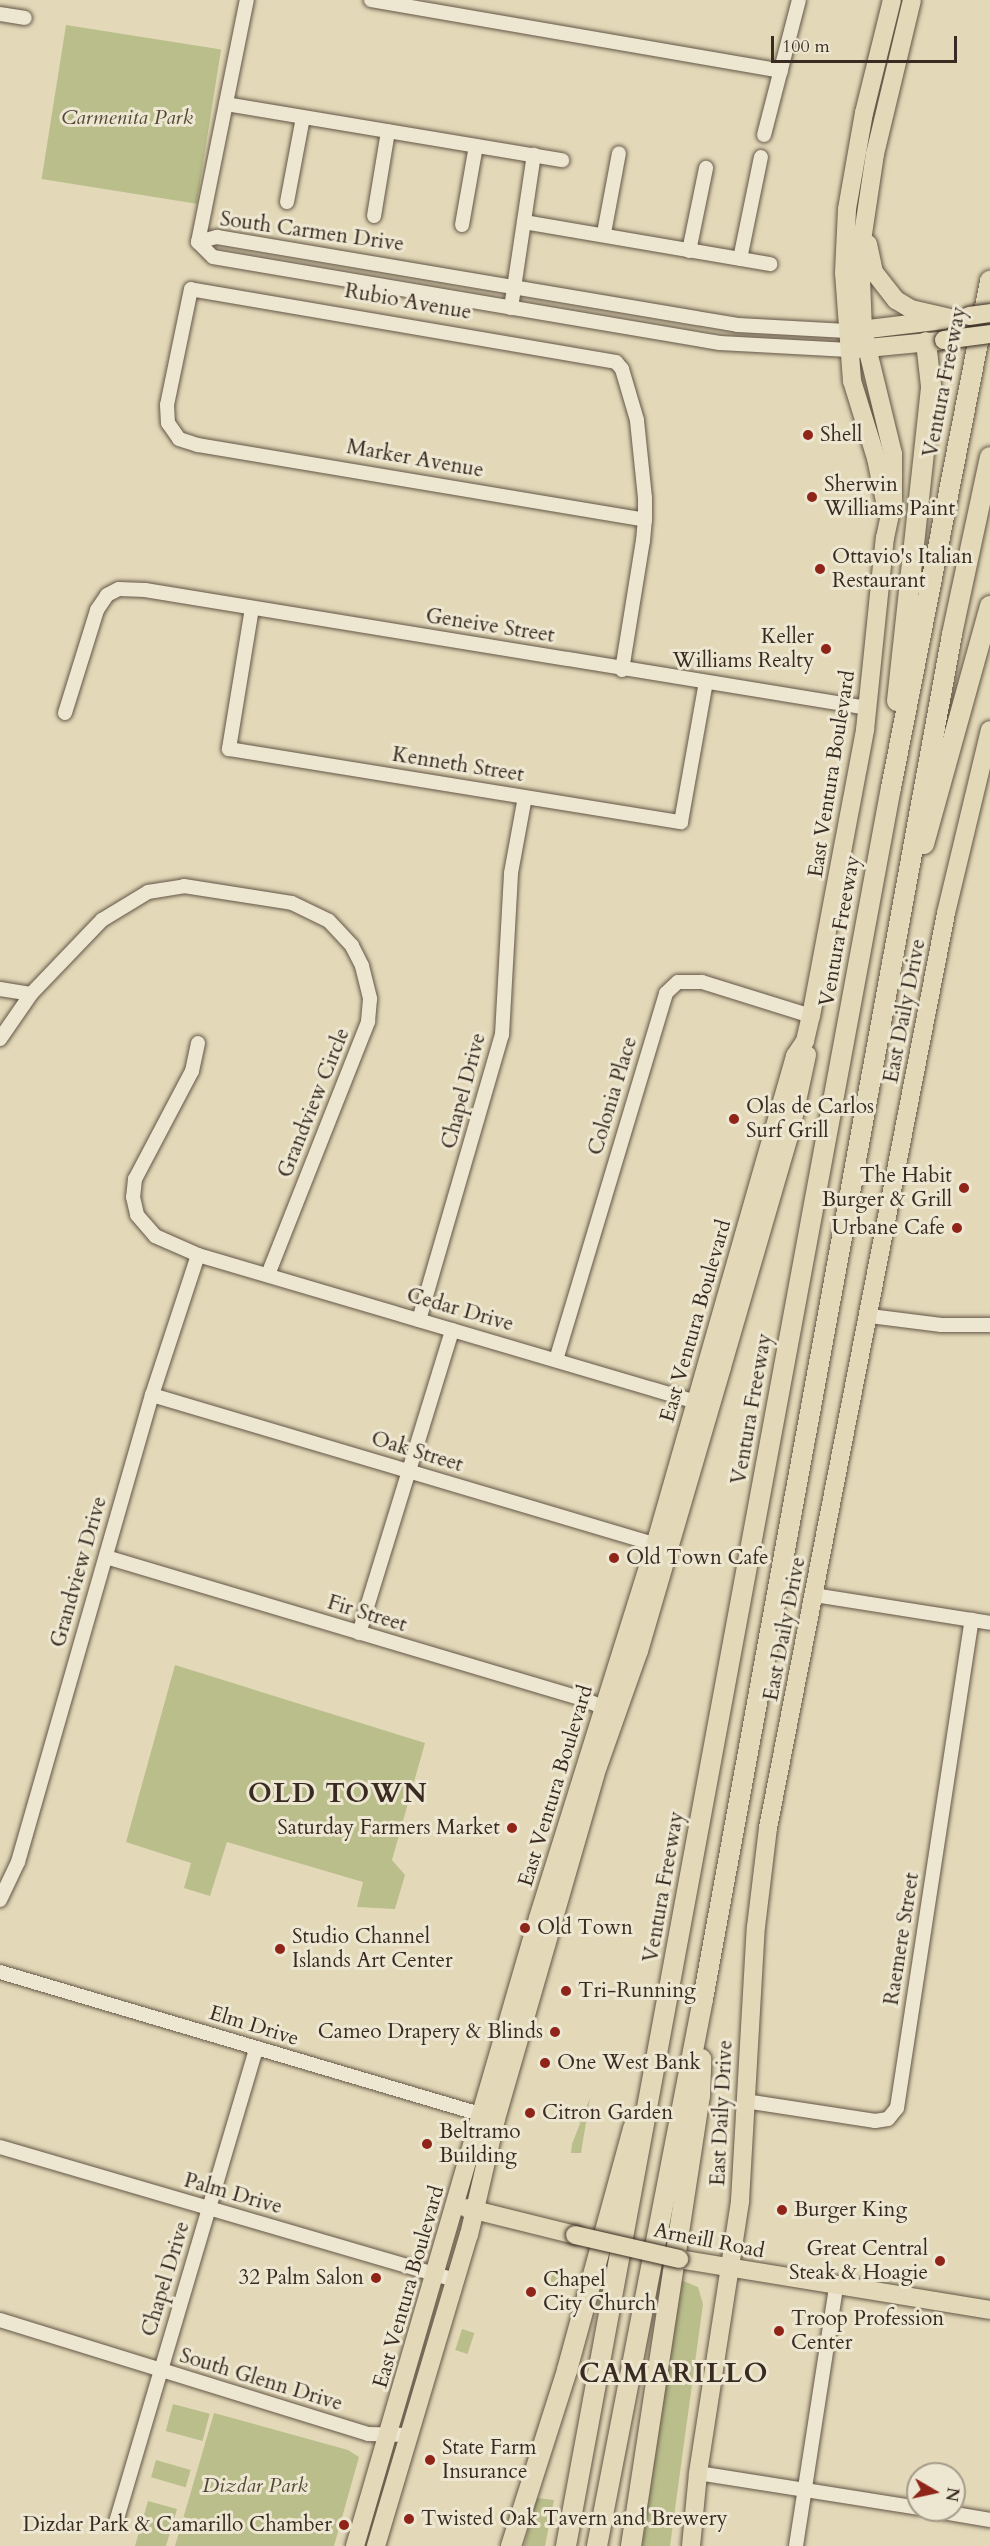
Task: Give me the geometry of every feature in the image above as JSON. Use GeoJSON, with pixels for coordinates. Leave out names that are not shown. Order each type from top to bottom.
{"type":"FeatureCollection","features":[{"type":"Feature","properties":{"kind":"highway","name":"Ventura Freeway"},"geometry":{"type":"LineString","coordinates":[[566,2546],[891,788],[990,281]]}},
{"type":"Feature","properties":{"kind":"highway"},"geometry":{"type":"LineString","coordinates":[[891,788],[901,633],[935,341]]}},
{"type":"Feature","properties":{"kind":"highway"},"geometry":{"type":"LineString","coordinates":[[597,2546],[703,2000],[952,634],[990,457]]}},
{"type":"Feature","properties":{"kind":"highway"},"geometry":{"type":"LineString","coordinates":[[903,906],[934,813],[990,606]]}},
{"type":"Feature","properties":{"kind":"highway"},"geometry":{"type":"LineString","coordinates":[[631,2546],[700,2096],[703,2000]]}},
{"type":"Feature","properties":{"kind":"highway"},"geometry":{"type":"LineString","coordinates":[[511,2546],[567,2370],[625,2152],[658,2046]]}},
{"type":"Feature","properties":{"kind":"main road","name":"East Ventura Boulevard"},"geometry":{"type":"LineString","coordinates":[[856,340],[847,209],[864,113],[892,0]]}},
{"type":"Feature","properties":{"kind":"main road","name":"East Ventura Boulevard"},"geometry":{"type":"LineString","coordinates":[[355,2546],[457,2205],[489,2117],[609,1710],[662,1547],[704,1404],[789,1077],[805,1041],[811,1016],[868,708],[888,513],[876,458],[855,393],[860,254],[867,197],[912,0]]}},
{"type":"Feature","properties":{"kind":"main road"},"geometry":{"type":"LineString","coordinates":[[867,197],[868,252],[883,286],[911,309],[949,318]]}},
{"type":"Feature","properties":{"kind":"main road"},"geometry":{"type":"LineString","coordinates":[[856,340],[949,318],[990,314]]}},
{"type":"Feature","properties":{"kind":"main road"},"geometry":{"type":"LineString","coordinates":[[856,340],[935,341],[990,334]]}},
{"type":"Feature","properties":{"kind":"main road","name":"East Daily Drive"},"geometry":{"type":"LineString","coordinates":[[691,2546],[698,2473],[731,2270],[763,1867],[946,913],[984,774],[990,730]]}},
{"type":"Feature","properties":{"kind":"main road","name":"East Ventura Boulevard"},"geometry":{"type":"LineString","coordinates":[[376,2546],[475,2210],[489,2117]]}},
{"type":"Feature","properties":{"kind":"main road","name":"Arneill Road"},"geometry":{"type":"LineString","coordinates":[[457,2205],[701,2265],[836,2288],[990,2310]]}},
{"type":"Feature","properties":{"kind":"street"},"geometry":{"type":"LineString","coordinates":[[198,242],[247,0]]}},
{"type":"Feature","properties":{"kind":"street"},"geometry":{"type":"LineString","coordinates":[[370,0],[781,71]]}},
{"type":"Feature","properties":{"kind":"street"},"geometry":{"type":"LineString","coordinates":[[764,135],[799,0]]}},
{"type":"Feature","properties":{"kind":"street"},"geometry":{"type":"LineString","coordinates":[[0,14],[25,18]]}},
{"type":"Feature","properties":{"kind":"street"},"geometry":{"type":"LineString","coordinates":[[226,104],[562,160]]}},
{"type":"Feature","properties":{"kind":"street"},"geometry":{"type":"LineString","coordinates":[[287,202],[303,117]]}},
{"type":"Feature","properties":{"kind":"street"},"geometry":{"type":"LineString","coordinates":[[374,216],[388,131]]}},
{"type":"Feature","properties":{"kind":"street"},"geometry":{"type":"LineString","coordinates":[[462,225],[476,146]]}},
{"type":"Feature","properties":{"kind":"street"},"geometry":{"type":"LineString","coordinates":[[604,233],[619,153]]}},
{"type":"Feature","properties":{"kind":"street"},"geometry":{"type":"LineString","coordinates":[[510,308],[534,155]]}},
{"type":"Feature","properties":{"kind":"street"},"geometry":{"type":"LineString","coordinates":[[740,260],[761,158]]}},
{"type":"Feature","properties":{"kind":"street"},"geometry":{"type":"LineString","coordinates":[[689,251],[706,168]]}},
{"type":"Feature","properties":{"kind":"street"},"geometry":{"type":"LineString","coordinates":[[524,222],[604,233],[689,251],[770,264]]}},
{"type":"Feature","properties":{"kind":"street","name":"South Carmen Drive"},"geometry":{"type":"LineString","coordinates":[[198,242],[217,237],[514,285],[738,325],[856,340]]}},
{"type":"Feature","properties":{"kind":"street","name":"South Carmen Drive"},"geometry":{"type":"LineString","coordinates":[[198,242],[213,257],[720,343],[856,340]]}},
{"type":"Feature","properties":{"kind":"street","name":"Rubio Avenue"},"geometry":{"type":"LineString","coordinates":[[178,439],[168,423],[167,405],[191,289],[616,362],[622,369],[637,420],[645,520]]}},
{"type":"Feature","properties":{"kind":"street","name":"Marker Avenue"},"geometry":{"type":"LineString","coordinates":[[178,439],[198,446],[645,520]]}},
{"type":"Feature","properties":{"kind":"street"},"geometry":{"type":"LineString","coordinates":[[622,670],[645,520]]}},
{"type":"Feature","properties":{"kind":"street","name":"Geneive Street"},"geometry":{"type":"LineString","coordinates":[[65,713],[97,610],[107,595],[119,589],[145,590],[622,670],[868,708]]}},
{"type":"Feature","properties":{"kind":"street","name":"Kenneth Street"},"geometry":{"type":"LineString","coordinates":[[252,608],[229,749],[681,822],[706,682]]}},
{"type":"Feature","properties":{"kind":"street","name":"Chapel Drive"},"geometry":{"type":"LineString","coordinates":[[419,1320],[502,1035],[511,873],[525,797]]}},
{"type":"Feature","properties":{"kind":"street","name":"Grandview Circle"},"geometry":{"type":"LineString","coordinates":[[0,1040],[32,994],[102,920],[134,898],[160,888],[184,886],[292,903],[320,915],[345,937],[362,966],[368,988],[366,1033],[268,1275]]}},
{"type":"Feature","properties":{"kind":"street","name":"Colonia Place"},"geometry":{"type":"LineString","coordinates":[[556,1360],[666,993],[678,982],[702,982],[811,1016]]}},
{"type":"Feature","properties":{"kind":"street"},"geometry":{"type":"LineString","coordinates":[[0,989],[32,994]]}},
{"type":"Feature","properties":{"kind":"street","name":"Cedar Drive"},"geometry":{"type":"LineString","coordinates":[[198,1043],[192,1071],[138,1167],[133,1197],[137,1215],[155,1236],[198,1255],[704,1404]]}},
{"type":"Feature","properties":{"kind":"street","name":"Grandview Drive"},"geometry":{"type":"LineString","coordinates":[[0,1900],[18,1862],[152,1395],[198,1255]]}},
{"type":"Feature","properties":{"kind":"street"},"geometry":{"type":"LineString","coordinates":[[870,1316],[941,1325],[990,1325]]}},
{"type":"Feature","properties":{"kind":"street"},"geometry":{"type":"LineString","coordinates":[[360,1633],[452,1330]]}},
{"type":"Feature","properties":{"kind":"street","name":"Oak Street"},"geometry":{"type":"LineString","coordinates":[[152,1395],[662,1547]]}},
{"type":"Feature","properties":{"kind":"street","name":"Fir Street"},"geometry":{"type":"LineString","coordinates":[[106,1557],[609,1710]]}},
{"type":"Feature","properties":{"kind":"street"},"geometry":{"type":"LineString","coordinates":[[814,1595],[990,1623]]}},
{"type":"Feature","properties":{"kind":"street","name":"Raemere Street"},"geometry":{"type":"LineString","coordinates":[[746,2101],[878,2121],[888,2118],[897,2109],[972,1620]]}},
{"type":"Feature","properties":{"kind":"street","name":"Elm Drive"},"geometry":{"type":"LineString","coordinates":[[0,1972],[489,2117]]}},
{"type":"Feature","properties":{"kind":"street","name":"Chapel Drive"},"geometry":{"type":"LineString","coordinates":[[116,2522],[256,2048]]}},
{"type":"Feature","properties":{"kind":"street","name":"Palm Drive"},"geometry":{"type":"LineString","coordinates":[[0,2147],[455,2280]]}},
{"type":"Feature","properties":{"kind":"street"},"geometry":{"type":"LineString","coordinates":[[796,2546],[836,2288]]}},
{"type":"Feature","properties":{"kind":"street","name":"South Glenn Drive"},"geometry":{"type":"LineString","coordinates":[[0,2320],[368,2434],[408,2435]]}},
{"type":"Feature","properties":{"kind":"street"},"geometry":{"type":"LineString","coordinates":[[698,2473],[906,2506]]}},
{"type":"Feature","properties":{"kind":"street"},"geometry":{"type":"LineString","coordinates":[[966,2516],[990,2520]]}},
{"type":"Feature","properties":{"kind":"green space","name":"Carmenita Park"},"geometry":{"type":"Polygon","coordinates":[[[66,25],[221,50],[197,204],[42,179],[66,25]]]}},
{"type":"Feature","properties":{"kind":"green space"},"geometry":{"type":"Polygon","coordinates":[[[175,1665],[425,1743],[392,1860],[405,1875],[395,1909],[357,1907],[363,1882],[227,1842],[210,1896],[184,1888],[191,1863],[126,1842],[175,1665]]]}},
{"type":"Feature","properties":{"kind":"green space"},"geometry":{"type":"Polygon","coordinates":[[[590,2098],[581,2153],[571,2153],[572,2144],[590,2098]]]}},
{"type":"Feature","properties":{"kind":"green space"},"geometry":{"type":"Polygon","coordinates":[[[560,2271],[566,2274],[569,2280],[566,2286],[560,2289],[554,2286],[551,2280],[554,2274],[560,2271]]]}},
{"type":"Feature","properties":{"kind":"green space"},"geometry":{"type":"Polygon","coordinates":[[[681,2280],[698,2287],[703,2304],[670,2546],[642,2546],[681,2280]]]}},
{"type":"Feature","properties":{"kind":"green space"},"geometry":{"type":"Polygon","coordinates":[[[462,2329],[474,2333],[468,2354],[455,2350],[462,2329]]]}},
{"type":"Feature","properties":{"kind":"green space"},"geometry":{"type":"Polygon","coordinates":[[[173,2404],[210,2414],[202,2441],[166,2431],[173,2404]]]}},
{"type":"Feature","properties":{"kind":"green space","name":"Dizdar Park"},"geometry":{"type":"Polygon","coordinates":[[[214,2413],[348,2450],[359,2457],[334,2546],[175,2546],[214,2413]]]}},
{"type":"Feature","properties":{"kind":"green space"},"geometry":{"type":"Polygon","coordinates":[[[156,2460],[191,2470],[186,2487],[151,2477],[156,2460]]]}},
{"type":"Feature","properties":{"kind":"green space"},"geometry":{"type":"Polygon","coordinates":[[[537,2498],[554,2500],[545,2546],[524,2546],[537,2498]]]}},
{"type":"Feature","properties":{"kind":"green space"},"geometry":{"type":"Polygon","coordinates":[[[148,2501],[177,2509],[166,2546],[135,2546],[148,2501]]]}},
{"type":"Feature","properties":{"kind":"place","name":"Shell"},"geometry":{"type":"Point","coordinates":[808,435]}},
{"type":"Feature","properties":{"kind":"place","name":"Sherwin Williams Paint"},"geometry":{"type":"Point","coordinates":[812,497]}},
{"type":"Feature","properties":{"kind":"place","name":"Ottavio's Italian Restaurant"},"geometry":{"type":"Point","coordinates":[820,569]}},
{"type":"Feature","properties":{"kind":"place","name":"Keller Williams Realty"},"geometry":{"type":"Point","coordinates":[826,649]}},
{"type":"Feature","properties":{"kind":"place","name":"Olas de Carlos Surf Grill"},"geometry":{"type":"Point","coordinates":[734,1119]}},
{"type":"Feature","properties":{"kind":"place","name":"The Habit Burger & Grill"},"geometry":{"type":"Point","coordinates":[964,1188]}},
{"type":"Feature","properties":{"kind":"place","name":"Urbane Cafe"},"geometry":{"type":"Point","coordinates":[957,1228]}},
{"type":"Feature","properties":{"kind":"place","name":"Old Town Cafe"},"geometry":{"type":"Point","coordinates":[614,1558]}},
{"type":"Feature","properties":{"kind":"place","name":"Saturday Farmers Market"},"geometry":{"type":"Point","coordinates":[512,1828]}},
{"type":"Feature","properties":{"kind":"place","name":"Old Town"},"geometry":{"type":"Point","coordinates":[525,1928]}},
{"type":"Feature","properties":{"kind":"place","name":"Studio Channel Islands Art Center"},"geometry":{"type":"Point","coordinates":[280,1949]}},
{"type":"Feature","properties":{"kind":"place","name":"Tri-Running"},"geometry":{"type":"Point","coordinates":[566,1991]}},
{"type":"Feature","properties":{"kind":"place","name":"Cameo Drapery & Blinds"},"geometry":{"type":"Point","coordinates":[555,2032]}},
{"type":"Feature","properties":{"kind":"place","name":"One West Bank"},"geometry":{"type":"Point","coordinates":[545,2063]}},
{"type":"Feature","properties":{"kind":"place","name":"Citron Garden"},"geometry":{"type":"Point","coordinates":[530,2113]}},
{"type":"Feature","properties":{"kind":"place","name":"Beltramo Building"},"geometry":{"type":"Point","coordinates":[427,2144]}},
{"type":"Feature","properties":{"kind":"place","name":"Burger King"},"geometry":{"type":"Point","coordinates":[782,2210]}},
{"type":"Feature","properties":{"kind":"place","name":"Great Central Steak & Hoagie"},"geometry":{"type":"Point","coordinates":[940,2261]}},
{"type":"Feature","properties":{"kind":"place","name":"32 Palm Salon"},"geometry":{"type":"Point","coordinates":[376,2278]}},
{"type":"Feature","properties":{"kind":"place","name":"Chapel City Church"},"geometry":{"type":"Point","coordinates":[531,2292]}},
{"type":"Feature","properties":{"kind":"place","name":"Troop Profession Center"},"geometry":{"type":"Point","coordinates":[779,2331]}},
{"type":"Feature","properties":{"kind":"place","name":"State Farm Insurance"},"geometry":{"type":"Point","coordinates":[430,2460]}},
{"type":"Feature","properties":{"kind":"place","name":"Twisted Oak Tavern and Brewery"},"geometry":{"type":"Point","coordinates":[409,2519]}},
{"type":"Feature","properties":{"kind":"place","name":"Dizdar Park & Camarillo Chamber"},"geometry":{"type":"Point","coordinates":[344,2525]}},
{"type":"Feature","properties":{"kind":"district","name":"OLD TOWN"},"geometry":{"type":"Point","coordinates":[338,1794]}},
{"type":"Feature","properties":{"kind":"district","name":"CAMARILLO"},"geometry":{"type":"Point","coordinates":[674,2374]}}]}
